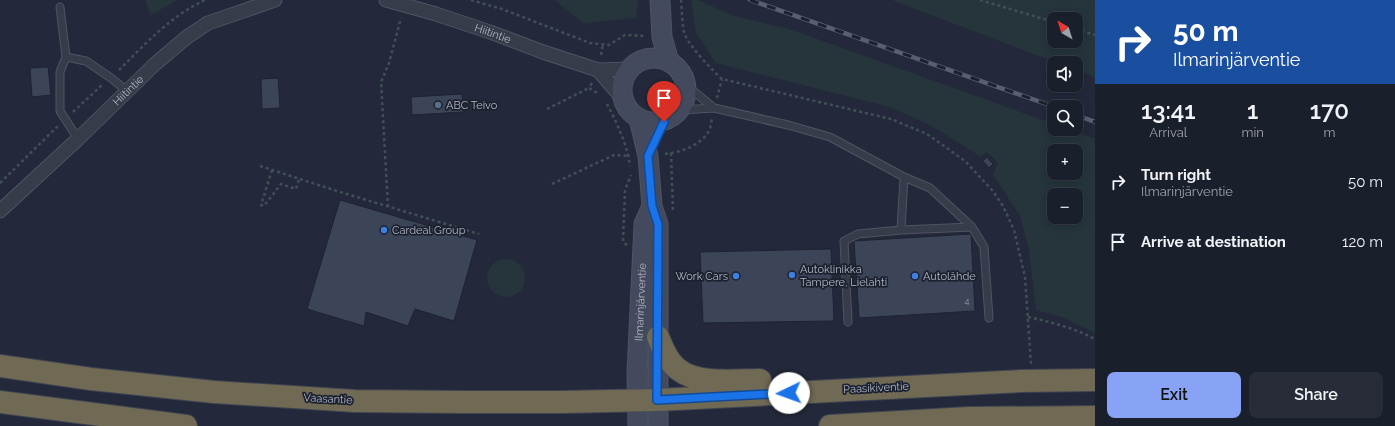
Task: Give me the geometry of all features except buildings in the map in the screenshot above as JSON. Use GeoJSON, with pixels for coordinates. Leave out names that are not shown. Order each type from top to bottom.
{"type":"FeatureCollection","features":[{"type":"Feature","properties":{"kind":"highway"},"geometry":{"type":"LineString","coordinates":[[658,337],[665,353],[674,366],[692,377],[711,380],[827,380],[847,390]]}},
{"type":"Feature","properties":{"kind":"highway","name":"Vaasantie"},"geometry":{"type":"LineString","coordinates":[[0,366],[91,379],[214,392],[355,401],[563,402],[647,400]]}},
{"type":"Feature","properties":{"kind":"highway","name":"Paasikiventie"},"geometry":{"type":"LineString","coordinates":[[647,400],[1021,381],[1095,380]]}},
{"type":"Feature","properties":{"kind":"highway"},"geometry":{"type":"LineString","coordinates":[[0,402],[186,426]]}},
{"type":"Feature","properties":{"kind":"highway"},"geometry":{"type":"LineString","coordinates":[[830,426],[970,418],[1095,417]]}},
{"type":"Feature","properties":{"kind":"main road"},"geometry":{"type":"LineString","coordinates":[[660,0],[662,36],[669,62]]}},
{"type":"Feature","properties":{"kind":"main road"},"geometry":{"type":"LineString","coordinates":[[637,64],[652,58],[661,59],[677,67],[683,75],[687,94],[680,110],[673,117],[664,122],[647,122],[632,114],[626,107],[623,99],[622,88],[624,78],[662,36]]}},
{"type":"Feature","properties":{"kind":"main road","name":"Ilmarinjärventie"},"geometry":{"type":"LineString","coordinates":[[639,119],[648,156],[652,206],[658,224],[658,337],[647,400]]}},
{"type":"Feature","properties":{"kind":"main road","name":"Ilmarinjärventie"},"geometry":{"type":"LineString","coordinates":[[648,156],[664,122]]}},
{"type":"Feature","properties":{"kind":"main road","name":"Ilmarinjärventie"},"geometry":{"type":"LineString","coordinates":[[647,400],[636,372],[644,224],[652,206]]}},
{"type":"Feature","properties":{"kind":"main road"},"geometry":{"type":"LineString","coordinates":[[638,426],[647,400]]}},
{"type":"Feature","properties":{"kind":"main road"},"geometry":{"type":"LineString","coordinates":[[647,400],[658,426]]}},
{"type":"Feature","properties":{"kind":"street","name":"Hiitintie"},"geometry":{"type":"LineString","coordinates":[[0,211],[78,139],[155,64],[187,37],[208,22],[275,0]]}},
{"type":"Feature","properties":{"kind":"street","name":"Hiitintie"},"geometry":{"type":"LineString","coordinates":[[386,0],[470,25],[543,52],[598,70],[637,64]]}},
{"type":"Feature","properties":{"kind":"street"},"geometry":{"type":"LineString","coordinates":[[598,70],[623,99]]}},
{"type":"Feature","properties":{"kind":"lane"},"geometry":{"type":"LineString","coordinates":[[60,7],[66,57],[60,72],[60,110],[78,139]]}},
{"type":"Feature","properties":{"kind":"lane"},"geometry":{"type":"LineString","coordinates":[[66,57],[86,61],[127,91]]}},
{"type":"Feature","properties":{"kind":"lane"},"geometry":{"type":"LineString","coordinates":[[686,85],[714,108]]}},
{"type":"Feature","properties":{"kind":"lane"},"geometry":{"type":"LineString","coordinates":[[680,110],[714,108],[788,125],[830,137],[904,177],[930,188],[972,227],[984,247],[989,318]]}},
{"type":"Feature","properties":{"kind":"lane"},"geometry":{"type":"LineString","coordinates":[[901,230],[904,177]]}},
{"type":"Feature","properties":{"kind":"lane"},"geometry":{"type":"LineString","coordinates":[[848,322],[844,241],[858,234],[901,230],[972,227]]}},
{"type":"Feature","properties":{"kind":"path"},"geometry":{"type":"LineString","coordinates":[[0,184],[65,119],[175,18],[205,0]]}},
{"type":"Feature","properties":{"kind":"path"},"geometry":{"type":"LineString","coordinates":[[472,0],[502,9],[590,43],[609,45],[625,35],[685,35]]}},
{"type":"Feature","properties":{"kind":"path"},"geometry":{"type":"LineString","coordinates":[[980,0],[1047,20]]}},
{"type":"Feature","properties":{"kind":"path"},"geometry":{"type":"LineString","coordinates":[[388,207],[381,82],[396,41],[404,5]]}},
{"type":"Feature","properties":{"kind":"path"},"geometry":{"type":"LineString","coordinates":[[1083,31],[1095,35]]}},
{"type":"Feature","properties":{"kind":"path"},"geometry":{"type":"LineString","coordinates":[[547,109],[589,88],[598,70],[603,44]]}},
{"type":"Feature","properties":{"kind":"path"},"geometry":{"type":"LineString","coordinates":[[671,153],[683,151],[696,144],[709,131],[722,79]]}},
{"type":"Feature","properties":{"kind":"path"},"geometry":{"type":"LineString","coordinates":[[589,88],[599,94]]}},
{"type":"Feature","properties":{"kind":"path"},"geometry":{"type":"LineString","coordinates":[[604,98],[618,125],[629,156],[631,177],[625,190],[623,242],[643,255]]}},
{"type":"Feature","properties":{"kind":"path"},"geometry":{"type":"LineString","coordinates":[[552,184],[614,155],[629,156]]}},
{"type":"Feature","properties":{"kind":"path"},"geometry":{"type":"LineString","coordinates":[[260,166],[388,207],[480,234]]}},
{"type":"Feature","properties":{"kind":"path"},"geometry":{"type":"LineString","coordinates":[[272,170],[262,204],[264,206],[280,184],[296,189],[300,179]]}},
{"type":"Feature","properties":{"kind":"path"},"geometry":{"type":"LineString","coordinates":[[1028,317],[1054,322],[1095,339]]}},
{"type":"Feature","properties":{"kind":"shaded area"},"geometry":{"type":"Polygon","coordinates":[[[145,0],[177,0],[151,15],[145,0]]]}},
{"type":"Feature","properties":{"kind":"shaded area"},"geometry":{"type":"Polygon","coordinates":[[[555,0],[638,0],[636,18],[583,23],[555,0]]]}},
{"type":"Feature","properties":{"kind":"shaded area"},"geometry":{"type":"Polygon","coordinates":[[[691,0],[698,0],[734,16],[789,29],[1047,121],[1047,136],[1083,136],[1083,134],[1095,139],[1095,333],[1062,317],[1036,310],[1029,250],[1020,216],[993,174],[998,163],[987,152],[979,157],[930,125],[890,107],[716,63],[696,33],[691,0]]]}},
{"type":"Feature","properties":{"kind":"shaded area"},"geometry":{"type":"Polygon","coordinates":[[[892,0],[1095,0],[1095,78],[1083,73],[1083,56],[1047,56],[1047,59],[892,0]]]}},
{"type":"Feature","properties":{"kind":"shaded area"},"geometry":{"type":"Polygon","coordinates":[[[502,259],[510,259],[520,264],[524,271],[524,285],[520,292],[510,297],[502,297],[492,292],[490,289],[487,282],[487,274],[492,264],[495,262],[502,259]]]}},
{"type":"Feature","properties":{"kind":"railway"},"geometry":{"type":"LineString","coordinates":[[750,0],[1047,104]]}},
{"type":"Feature","properties":{"kind":"railway"},"geometry":{"type":"LineString","coordinates":[[1083,118],[1095,122]]}},
{"type":"Feature","properties":{"kind":"place","name":"ABC Teivo"},"geometry":{"type":"Point","coordinates":[438,105]}},
{"type":"Feature","properties":{"kind":"place","name":"Cardeal Group"},"geometry":{"type":"Point","coordinates":[384,230]}},
{"type":"Feature","properties":{"kind":"place","name":"Autoklinikka Tampere, Lielahti"},"geometry":{"type":"Point","coordinates":[792,275]}},
{"type":"Feature","properties":{"kind":"place","name":"Work Cars"},"geometry":{"type":"Point","coordinates":[736,276]}},
{"type":"Feature","properties":{"kind":"place","name":"Autolähde"},"geometry":{"type":"Point","coordinates":[915,276]}},
{"type":"Feature","properties":{"kind":"route"},"geometry":{"type":"LineString","coordinates":[[664,122],[648,156],[652,206],[658,224],[657,400],[789,393]]}}]}
